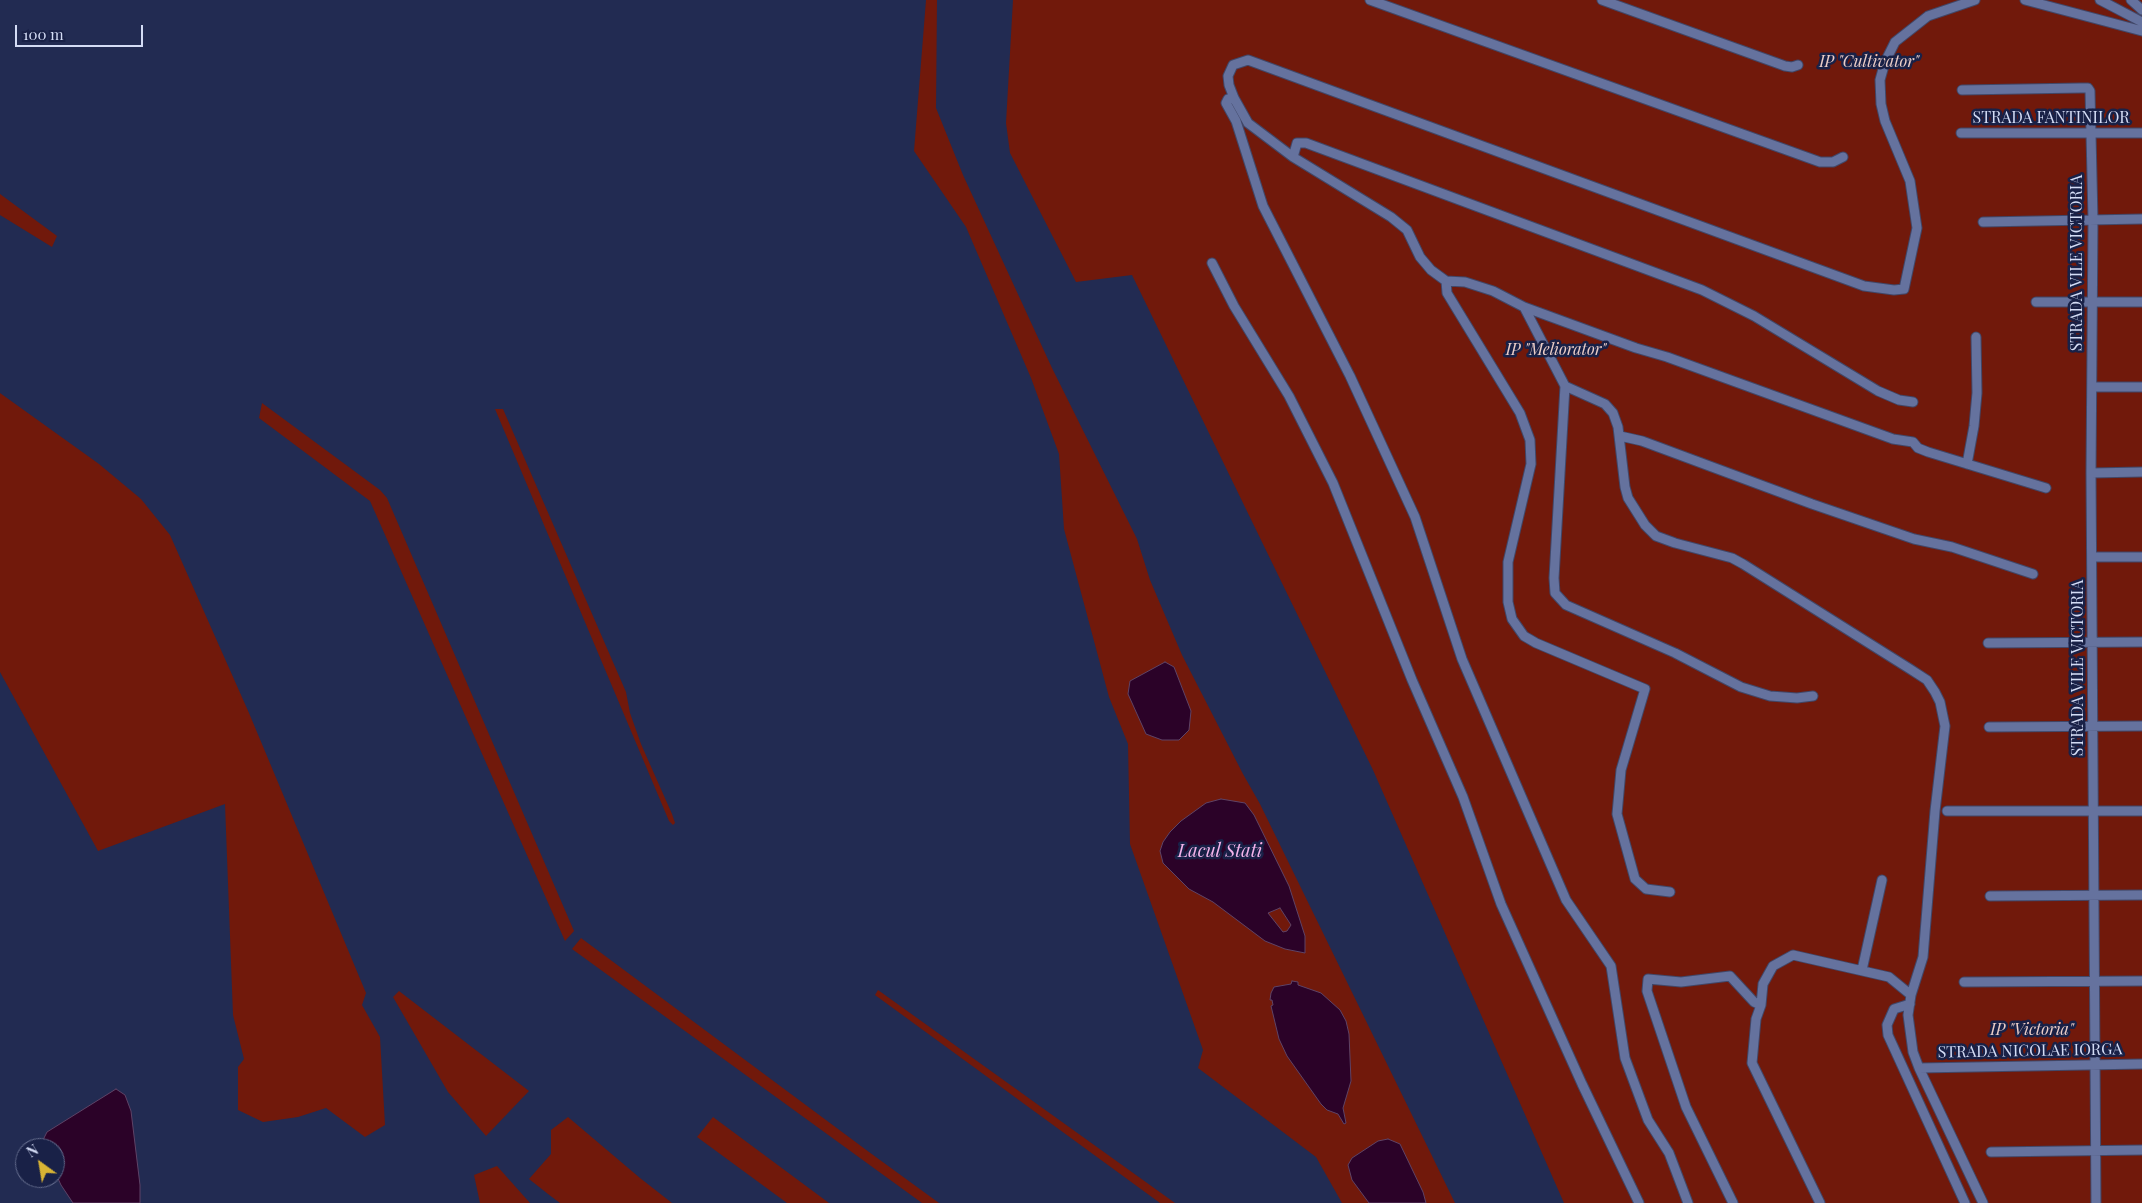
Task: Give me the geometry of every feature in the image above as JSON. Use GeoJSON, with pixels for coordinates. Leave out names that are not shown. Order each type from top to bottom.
{"type":"FeatureCollection","features":[{"type":"Feature","properties":{"kind":"street"},"geometry":{"type":"LineString","coordinates":[[1370,0],[1820,162],[1833,162],[1843,156]]}},
{"type":"Feature","properties":{"kind":"street"},"geometry":{"type":"LineString","coordinates":[[1602,0],[1785,66],[1792,67],[1798,65]]}},
{"type":"Feature","properties":{"kind":"street"},"geometry":{"type":"LineString","coordinates":[[1975,0],[1928,16],[1895,42],[1882,71],[1880,80],[1881,104],[1885,121],[1910,181],[1917,228],[1904,289],[1894,290],[1864,286],[1248,60],[1233,65],[1228,76],[1234,98],[1248,123],[1294,157],[1391,217],[1407,230],[1420,257],[1431,270],[1446,280],[1465,282],[1493,291],[1524,307],[1893,439],[1913,442],[1918,448],[2046,488]]}},
{"type":"Feature","properties":{"kind":"street"},"geometry":{"type":"LineString","coordinates":[[2025,0],[2142,31]]}},
{"type":"Feature","properties":{"kind":"street"},"geometry":{"type":"LineString","coordinates":[[2100,0],[2142,22]]}},
{"type":"Feature","properties":{"kind":"street"},"geometry":{"type":"LineString","coordinates":[[2131,0],[2142,10]]}},
{"type":"Feature","properties":{"kind":"street","name":"STRADA VILE VICTORIA"},"geometry":{"type":"LineString","coordinates":[[1962,90],[2088,88],[2090,91],[2093,220],[2091,473],[2096,1203]]}},
{"type":"Feature","properties":{"kind":"street"},"geometry":{"type":"LineString","coordinates":[[1234,98],[1228,99],[1226,103],[1236,121],[1263,206],[1350,376],[1415,517],[1462,659],[1566,900],[1611,966],[1625,1058],[1648,1120],[1669,1153],[1688,1203]]}},
{"type":"Feature","properties":{"kind":"street","name":"STRADA FANTINILOR"},"geometry":{"type":"LineString","coordinates":[[1961,133],[2142,133]]}},
{"type":"Feature","properties":{"kind":"street"},"geometry":{"type":"LineString","coordinates":[[1294,157],[1297,143],[1306,143],[1702,290],[1754,316],[1878,391],[1899,400],[1913,402]]}},
{"type":"Feature","properties":{"kind":"street"},"geometry":{"type":"LineString","coordinates":[[1983,222],[2142,219]]}},
{"type":"Feature","properties":{"kind":"street"},"geometry":{"type":"LineString","coordinates":[[1212,263],[1234,306],[1289,396],[1333,483],[1412,680],[1463,797],[1501,904],[1582,1084],[1639,1203]]}},
{"type":"Feature","properties":{"kind":"street"},"geometry":{"type":"LineString","coordinates":[[1446,280],[1447,293],[1520,413],[1530,440],[1531,464],[1508,562],[1508,602],[1512,619],[1524,636],[1536,643],[1645,689],[1621,770],[1618,814],[1635,879],[1646,889],[1670,892]]}},
{"type":"Feature","properties":{"kind":"street"},"geometry":{"type":"LineString","coordinates":[[2036,302],[2142,302]]}},
{"type":"Feature","properties":{"kind":"street"},"geometry":{"type":"LineString","coordinates":[[1524,307],[1564,386],[1554,578],[1555,593],[1566,605],[1675,653],[1741,686],[1770,696],[1797,698],[1813,696]]}},
{"type":"Feature","properties":{"kind":"street"},"geometry":{"type":"LineString","coordinates":[[1967,464],[1977,392],[1976,337]]}},
{"type":"Feature","properties":{"kind":"street"},"geometry":{"type":"LineString","coordinates":[[1564,386],[1605,404],[1613,413],[1620,436],[1628,498],[1645,525],[1656,536],[1732,558],[1743,564],[1927,680],[1936,692],[1945,726],[1935,811],[1923,957],[1908,1015],[1913,1052],[1919,1068],[1983,1203]]}},
{"type":"Feature","properties":{"kind":"street"},"geometry":{"type":"LineString","coordinates":[[2092,387],[2142,387]]}},
{"type":"Feature","properties":{"kind":"street"},"geometry":{"type":"LineString","coordinates":[[1620,436],[1642,441],[1812,504],[1914,539],[1952,547],[2033,574]]}},
{"type":"Feature","properties":{"kind":"street"},"geometry":{"type":"LineString","coordinates":[[2091,473],[2142,472]]}},
{"type":"Feature","properties":{"kind":"street"},"geometry":{"type":"LineString","coordinates":[[2093,557],[2142,557]]}},
{"type":"Feature","properties":{"kind":"street"},"geometry":{"type":"LineString","coordinates":[[1988,643],[2142,642]]}},
{"type":"Feature","properties":{"kind":"street"},"geometry":{"type":"LineString","coordinates":[[1989,727],[2142,726]]}},
{"type":"Feature","properties":{"kind":"street"},"geometry":{"type":"LineString","coordinates":[[1946,811],[2142,811]]}},
{"type":"Feature","properties":{"kind":"street"},"geometry":{"type":"LineString","coordinates":[[1862,970],[1882,880]]}},
{"type":"Feature","properties":{"kind":"street"},"geometry":{"type":"LineString","coordinates":[[1990,896],[2142,895]]}},
{"type":"Feature","properties":{"kind":"street"},"geometry":{"type":"LineString","coordinates":[[1820,1203],[1752,1062],[1756,1019],[1761,1005],[1763,984],[1773,966],[1793,955],[1889,977],[1911,999]]}},
{"type":"Feature","properties":{"kind":"street"},"geometry":{"type":"LineString","coordinates":[[1733,1203],[1686,1107],[1647,991],[1648,979],[1681,982],[1730,976],[1754,1002],[1761,1005]]}},
{"type":"Feature","properties":{"kind":"street"},"geometry":{"type":"LineString","coordinates":[[1964,982],[2142,981]]}},
{"type":"Feature","properties":{"kind":"street"},"geometry":{"type":"LineString","coordinates":[[1911,999],[1894,1009],[1887,1025],[1888,1035],[1965,1203]]}},
{"type":"Feature","properties":{"kind":"street","name":"STRADA NICOLAE IORGA"},"geometry":{"type":"LineString","coordinates":[[1919,1068],[2142,1064]]}},
{"type":"Feature","properties":{"kind":"street"},"geometry":{"type":"LineString","coordinates":[[1991,1152],[2142,1150]]}},
{"type":"Feature","properties":{"kind":"green space"},"geometry":{"type":"Polygon","coordinates":[[[926,0],[937,0],[936,108],[963,175],[1052,368],[1137,539],[1150,580],[1182,655],[1260,804],[1455,1203],[1342,1203],[1316,1157],[1198,1068],[1203,1050],[1130,844],[1128,744],[1109,697],[1064,529],[1059,454],[1031,378],[966,227],[914,151],[926,0]]]}},
{"type":"Feature","properties":{"kind":"green space","name":"IP \"Meliorator\""},"geometry":{"type":"Polygon","coordinates":[[[1013,0],[2142,0],[2142,1203],[1564,1203],[1373,770],[1132,275],[1076,282],[1010,153],[1006,123],[1013,0]]]}},
{"type":"Feature","properties":{"kind":"green space"},"geometry":{"type":"Polygon","coordinates":[[[0,194],[57,236],[52,247],[0,215],[0,194]]]}},
{"type":"Feature","properties":{"kind":"green space"},"geometry":{"type":"Polygon","coordinates":[[[0,393],[99,464],[141,499],[170,535],[249,713],[366,993],[362,1005],[380,1037],[385,1125],[365,1137],[326,1108],[298,1117],[263,1122],[238,1110],[238,1067],[244,1059],[233,1015],[225,804],[98,851],[0,672],[0,393]]]}},
{"type":"Feature","properties":{"kind":"green space"},"geometry":{"type":"Polygon","coordinates":[[[262,403],[380,490],[387,498],[574,931],[565,941],[370,501],[259,418],[262,403]]]}},
{"type":"Feature","properties":{"kind":"green space"},"geometry":{"type":"Polygon","coordinates":[[[495,409],[503,409],[626,692],[630,713],[641,744],[672,814],[675,823],[673,825],[669,821],[495,409]]]}},
{"type":"Feature","properties":{"kind":"green space"},"geometry":{"type":"Polygon","coordinates":[[[581,938],[939,1203],[922,1203],[572,949],[581,938]]]}},
{"type":"Feature","properties":{"kind":"green space"},"geometry":{"type":"Polygon","coordinates":[[[878,990],[1175,1203],[1160,1203],[875,995],[878,990]]]}},
{"type":"Feature","properties":{"kind":"green space"},"geometry":{"type":"Polygon","coordinates":[[[399,991],[529,1091],[486,1136],[448,1092],[393,997],[399,991]]]}},
{"type":"Feature","properties":{"kind":"green space"},"geometry":{"type":"Polygon","coordinates":[[[568,1117],[672,1203],[560,1203],[529,1179],[551,1154],[551,1130],[568,1117]]]}},
{"type":"Feature","properties":{"kind":"green space"},"geometry":{"type":"Polygon","coordinates":[[[713,1117],[829,1203],[787,1203],[697,1137],[713,1117]]]}},
{"type":"Feature","properties":{"kind":"green space"},"geometry":{"type":"Polygon","coordinates":[[[497,1166],[530,1203],[480,1203],[474,1175],[497,1166]]]}},
{"type":"Feature","properties":{"kind":"water"},"geometry":{"type":"Polygon","coordinates":[[[1165,662],[1174,667],[1191,711],[1189,730],[1179,740],[1162,740],[1146,734],[1128,694],[1130,681],[1165,662]]]}},
{"type":"Feature","properties":{"kind":"water","name":"Lacul Stati"},"geometry":{"type":"Polygon","coordinates":[[[1221,799],[1245,803],[1254,815],[1289,886],[1305,936],[1305,953],[1285,949],[1265,941],[1213,902],[1189,889],[1163,863],[1160,851],[1163,842],[1170,832],[1181,821],[1206,803],[1221,799]],[[1280,908],[1268,913],[1283,932],[1287,931],[1291,925],[1280,908]]]}},
{"type":"Feature","properties":{"kind":"water"},"geometry":{"type":"Polygon","coordinates":[[[1292,981],[1321,993],[1340,1010],[1346,1021],[1349,1034],[1351,1081],[1343,1108],[1346,1123],[1344,1124],[1338,1114],[1327,1110],[1321,1104],[1287,1056],[1279,1039],[1271,1006],[1273,1005],[1272,1000],[1270,1000],[1271,993],[1274,987],[1291,984],[1292,981]]]}},
{"type":"Feature","properties":{"kind":"water"},"geometry":{"type":"Polygon","coordinates":[[[116,1089],[125,1095],[131,1111],[140,1185],[140,1203],[73,1203],[63,1188],[65,1188],[65,1138],[44,1138],[47,1132],[116,1089]]]}},
{"type":"Feature","properties":{"kind":"water"},"geometry":{"type":"Polygon","coordinates":[[[1388,1139],[1400,1144],[1423,1192],[1426,1203],[1369,1203],[1352,1180],[1348,1165],[1352,1158],[1378,1141],[1388,1139]]]}},
{"type":"Feature","properties":{"kind":"park label","name":"IP \"Cultivator\""},"geometry":{"type":"Point","coordinates":[1869,62]}},
{"type":"Feature","properties":{"kind":"park label","name":"IP \"Victoria\""},"geometry":{"type":"Point","coordinates":[2032,1030]}}]}
